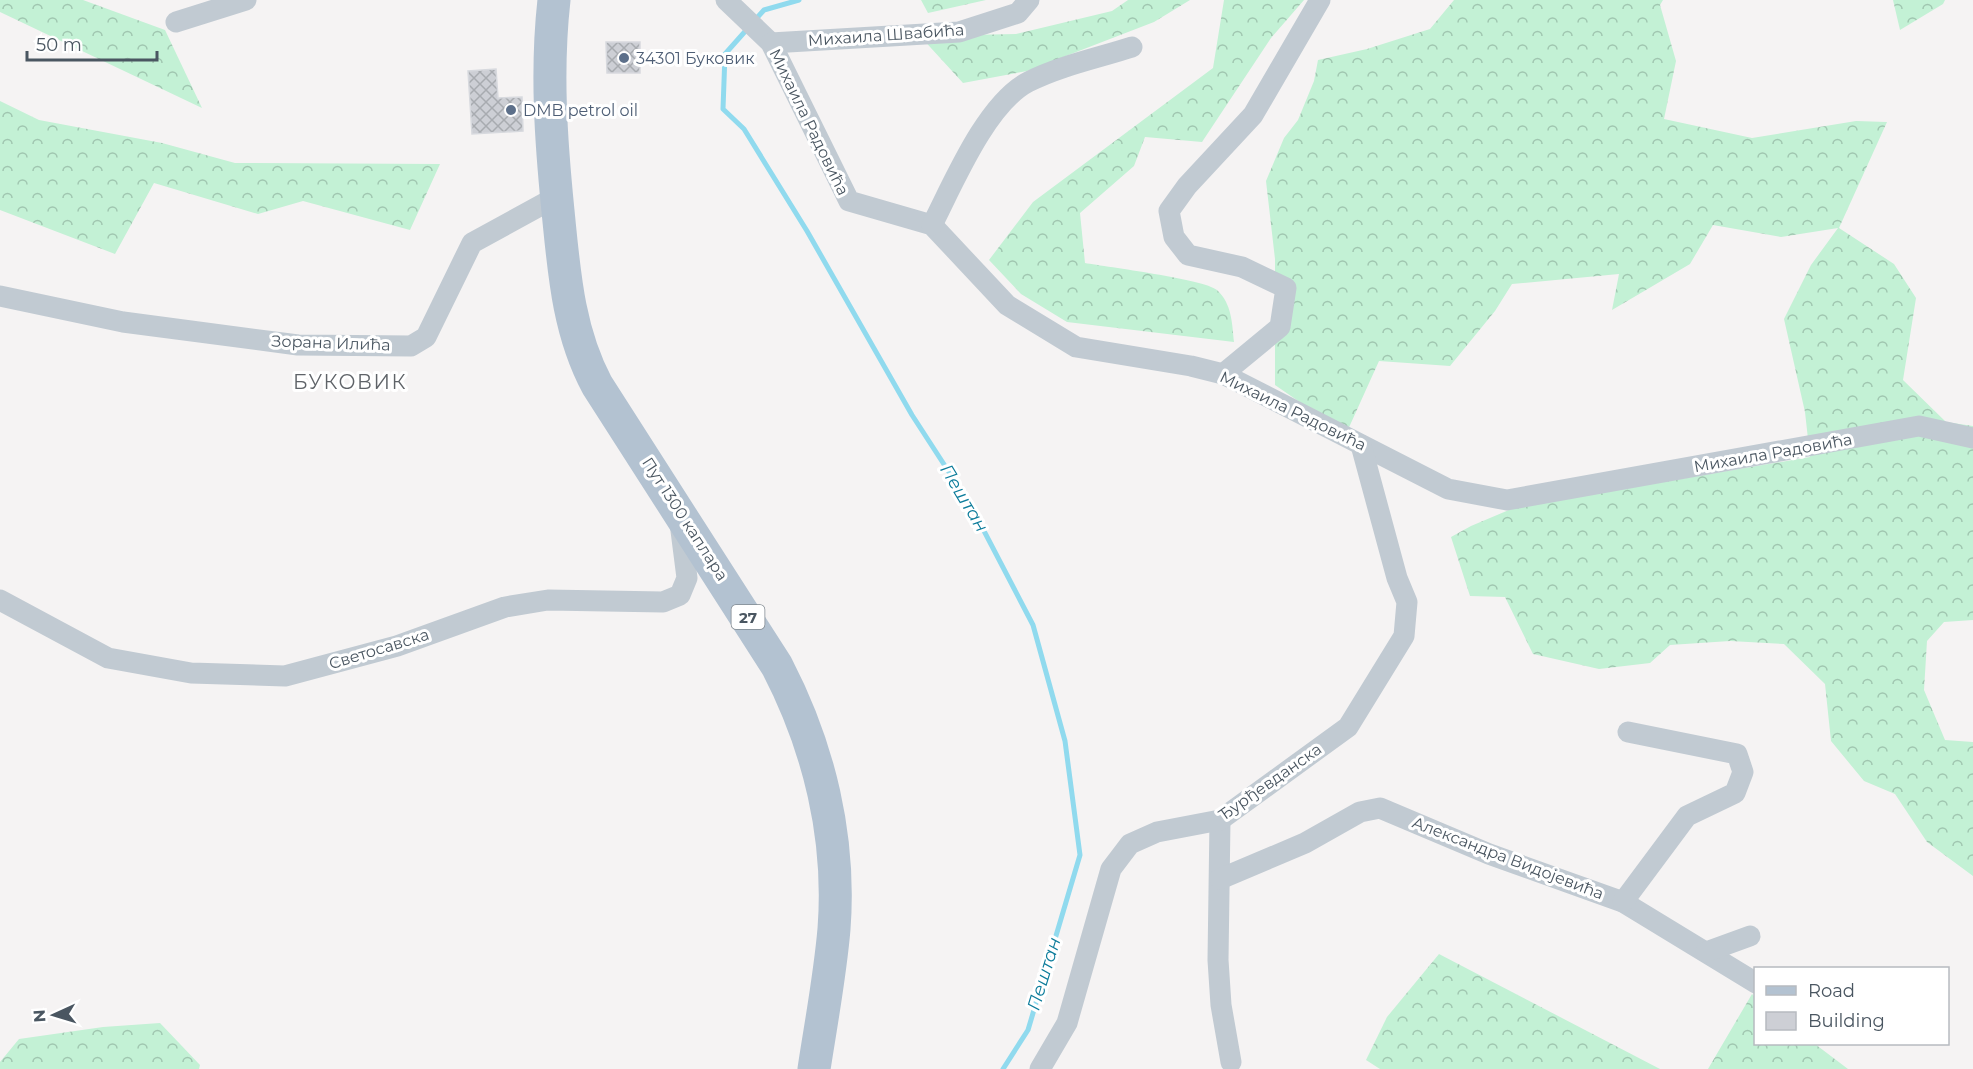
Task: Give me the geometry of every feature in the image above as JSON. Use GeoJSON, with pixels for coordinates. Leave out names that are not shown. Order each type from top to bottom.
{"type":"FeatureCollection","features":[{"type":"Feature","properties":{"kind":"main road","name":"Пут 1300 каплара"},"geometry":{"type":"LineString","coordinates":[[554,0],[549,96],[556,197],[569,304],[582,354],[597,385],[678,508],[777,666],[807,730],[820,775],[832,837],[835,906],[832,952],[814,1069]]}},
{"type":"Feature","properties":{"kind":"street"},"geometry":{"type":"LineString","coordinates":[[176,22],[246,0]]}},
{"type":"Feature","properties":{"kind":"street","name":"Михаила Радовића"},"geometry":{"type":"LineString","coordinates":[[726,0],[771,43],[849,201],[933,225],[1007,305],[1076,347],[1191,366],[1223,374],[1448,489],[1507,500],[1919,426],[1973,438]]}},
{"type":"Feature","properties":{"kind":"street","name":"Михаила Швабића"},"geometry":{"type":"LineString","coordinates":[[771,43],[959,32],[1018,14],[1029,0]]}},
{"type":"Feature","properties":{"kind":"street"},"geometry":{"type":"LineString","coordinates":[[1223,374],[1280,327],[1286,288],[1242,267],[1188,255],[1174,237],[1169,211],[1187,186],[1253,115],[1320,0]]}},
{"type":"Feature","properties":{"kind":"street"},"geometry":{"type":"LineString","coordinates":[[933,225],[980,133],[1001,106],[1026,83],[1132,47]]}},
{"type":"Feature","properties":{"kind":"street","name":"Зорана Илића"},"geometry":{"type":"LineString","coordinates":[[0,296],[123,322],[298,345],[411,346],[426,338],[472,243],[556,197]]}},
{"type":"Feature","properties":{"kind":"street","name":"Ђурђевданска"},"geometry":{"type":"LineString","coordinates":[[1040,1069],[1067,1023],[1111,870],[1130,844],[1157,832],[1220,820],[1348,727],[1404,636],[1407,602],[1396,578],[1361,445]]}},
{"type":"Feature","properties":{"kind":"street","name":"Светосавска"},"geometry":{"type":"LineString","coordinates":[[0,600],[108,658],[191,673],[285,676],[397,646],[505,607],[548,600],[663,602],[680,595],[687,578],[678,508]]}},
{"type":"Feature","properties":{"kind":"street"},"geometry":{"type":"LineString","coordinates":[[1623,902],[1687,816],[1735,793],[1743,772],[1737,754],[1628,732]]}},
{"type":"Feature","properties":{"kind":"street","name":"Александра Видојевића"},"geometry":{"type":"LineString","coordinates":[[1220,879],[1305,843],[1360,812],[1380,808],[1489,854],[1623,902],[1754,982]]}},
{"type":"Feature","properties":{"kind":"street"},"geometry":{"type":"LineString","coordinates":[[1220,820],[1218,960],[1221,1005],[1231,1062]]}},
{"type":"Feature","properties":{"kind":"street"},"geometry":{"type":"LineString","coordinates":[[1706,952],[1750,936]]}},
{"type":"Feature","properties":{"kind":"green space"},"geometry":{"type":"Polygon","coordinates":[[[0,0],[83,0],[165,30],[202,108],[0,12],[0,0]]]}},
{"type":"Feature","properties":{"kind":"green space"},"geometry":{"type":"Polygon","coordinates":[[[921,0],[986,0],[928,13],[921,0]]]}},
{"type":"Feature","properties":{"kind":"green space"},"geometry":{"type":"Polygon","coordinates":[[[1128,0],[1190,0],[1154,22],[1027,71],[963,83],[920,36],[1016,34],[1112,11],[1128,0]]]}},
{"type":"Feature","properties":{"kind":"green space"},"geometry":{"type":"Polygon","coordinates":[[[1224,0],[1304,0],[1271,38],[1202,142],[1145,137],[1134,166],[1080,213],[1085,263],[1175,278],[1217,290],[1226,301],[1232,321],[1234,342],[1067,322],[1021,294],[989,260],[1033,202],[1213,68],[1224,0]]]}},
{"type":"Feature","properties":{"kind":"green space"},"geometry":{"type":"Polygon","coordinates":[[[1454,0],[1663,0],[1660,5],[1676,61],[1664,119],[1752,138],[1856,121],[1887,122],[1839,228],[1894,264],[1916,298],[1903,380],[1946,422],[1973,426],[1973,620],[1944,622],[1927,641],[1924,690],[1945,740],[1973,742],[1973,876],[1927,842],[1895,794],[1864,781],[1831,741],[1825,684],[1784,644],[1730,641],[1670,645],[1650,663],[1599,669],[1533,654],[1505,597],[1470,596],[1451,537],[1516,507],[1810,457],[1805,412],[1784,319],[1811,265],[1838,228],[1781,237],[1713,225],[1690,264],[1612,310],[1619,274],[1512,284],[1495,311],[1450,366],[1379,361],[1346,434],[1275,385],[1275,259],[1266,181],[1284,138],[1298,120],[1314,81],[1318,60],[1367,49],[1430,29],[1454,0]]]}},
{"type":"Feature","properties":{"kind":"green space"},"geometry":{"type":"Polygon","coordinates":[[[1893,0],[1945,0],[1943,4],[1900,30],[1893,0]]]}},
{"type":"Feature","properties":{"kind":"green space"},"geometry":{"type":"Polygon","coordinates":[[[0,101],[39,120],[162,143],[235,163],[440,164],[410,230],[303,201],[258,214],[154,183],[115,254],[0,210],[0,101]]]}},
{"type":"Feature","properties":{"kind":"green space"},"geometry":{"type":"Polygon","coordinates":[[[1439,954],[1660,1069],[1380,1069],[1366,1060],[1387,1017],[1439,954]]]}},
{"type":"Feature","properties":{"kind":"green space"},"geometry":{"type":"Polygon","coordinates":[[[1752,994],[1754,996],[1754,1045],[1816,1045],[1848,1069],[1708,1069],[1752,994]]]}},
{"type":"Feature","properties":{"kind":"green space"},"geometry":{"type":"Polygon","coordinates":[[[160,1023],[200,1065],[199,1069],[0,1069],[0,1062],[19,1039],[103,1027],[160,1023]]]}},
{"type":"Feature","properties":{"kind":"building"},"geometry":{"type":"Polygon","coordinates":[[[606,42],[640,42],[640,73],[607,73],[606,42]]]}},
{"type":"Feature","properties":{"kind":"building"},"geometry":{"type":"Polygon","coordinates":[[[496,69],[498,98],[522,97],[523,131],[472,134],[468,71],[496,69]]]}},
{"type":"Feature","properties":{"kind":"waterway","name":"Пештан"},"geometry":{"type":"LineString","coordinates":[[755,20],[764,10],[799,0]]}},
{"type":"Feature","properties":{"kind":"waterway","name":"Пештан"},"geometry":{"type":"LineString","coordinates":[[749,27],[725,54],[723,109],[744,129],[807,231],[912,415],[971,506],[1033,625],[1065,741],[1080,855],[1028,1030],[1003,1069]]}},
{"type":"Feature","properties":{"kind":"place","name":"34301 Буковик"},"geometry":{"type":"Point","coordinates":[624,58]}},
{"type":"Feature","properties":{"kind":"place","name":"DMB petrol oil"},"geometry":{"type":"Point","coordinates":[511,110]}},
{"type":"Feature","properties":{"kind":"district","name":"БУКОВИК"},"geometry":{"type":"Point","coordinates":[350,382]}}]}
